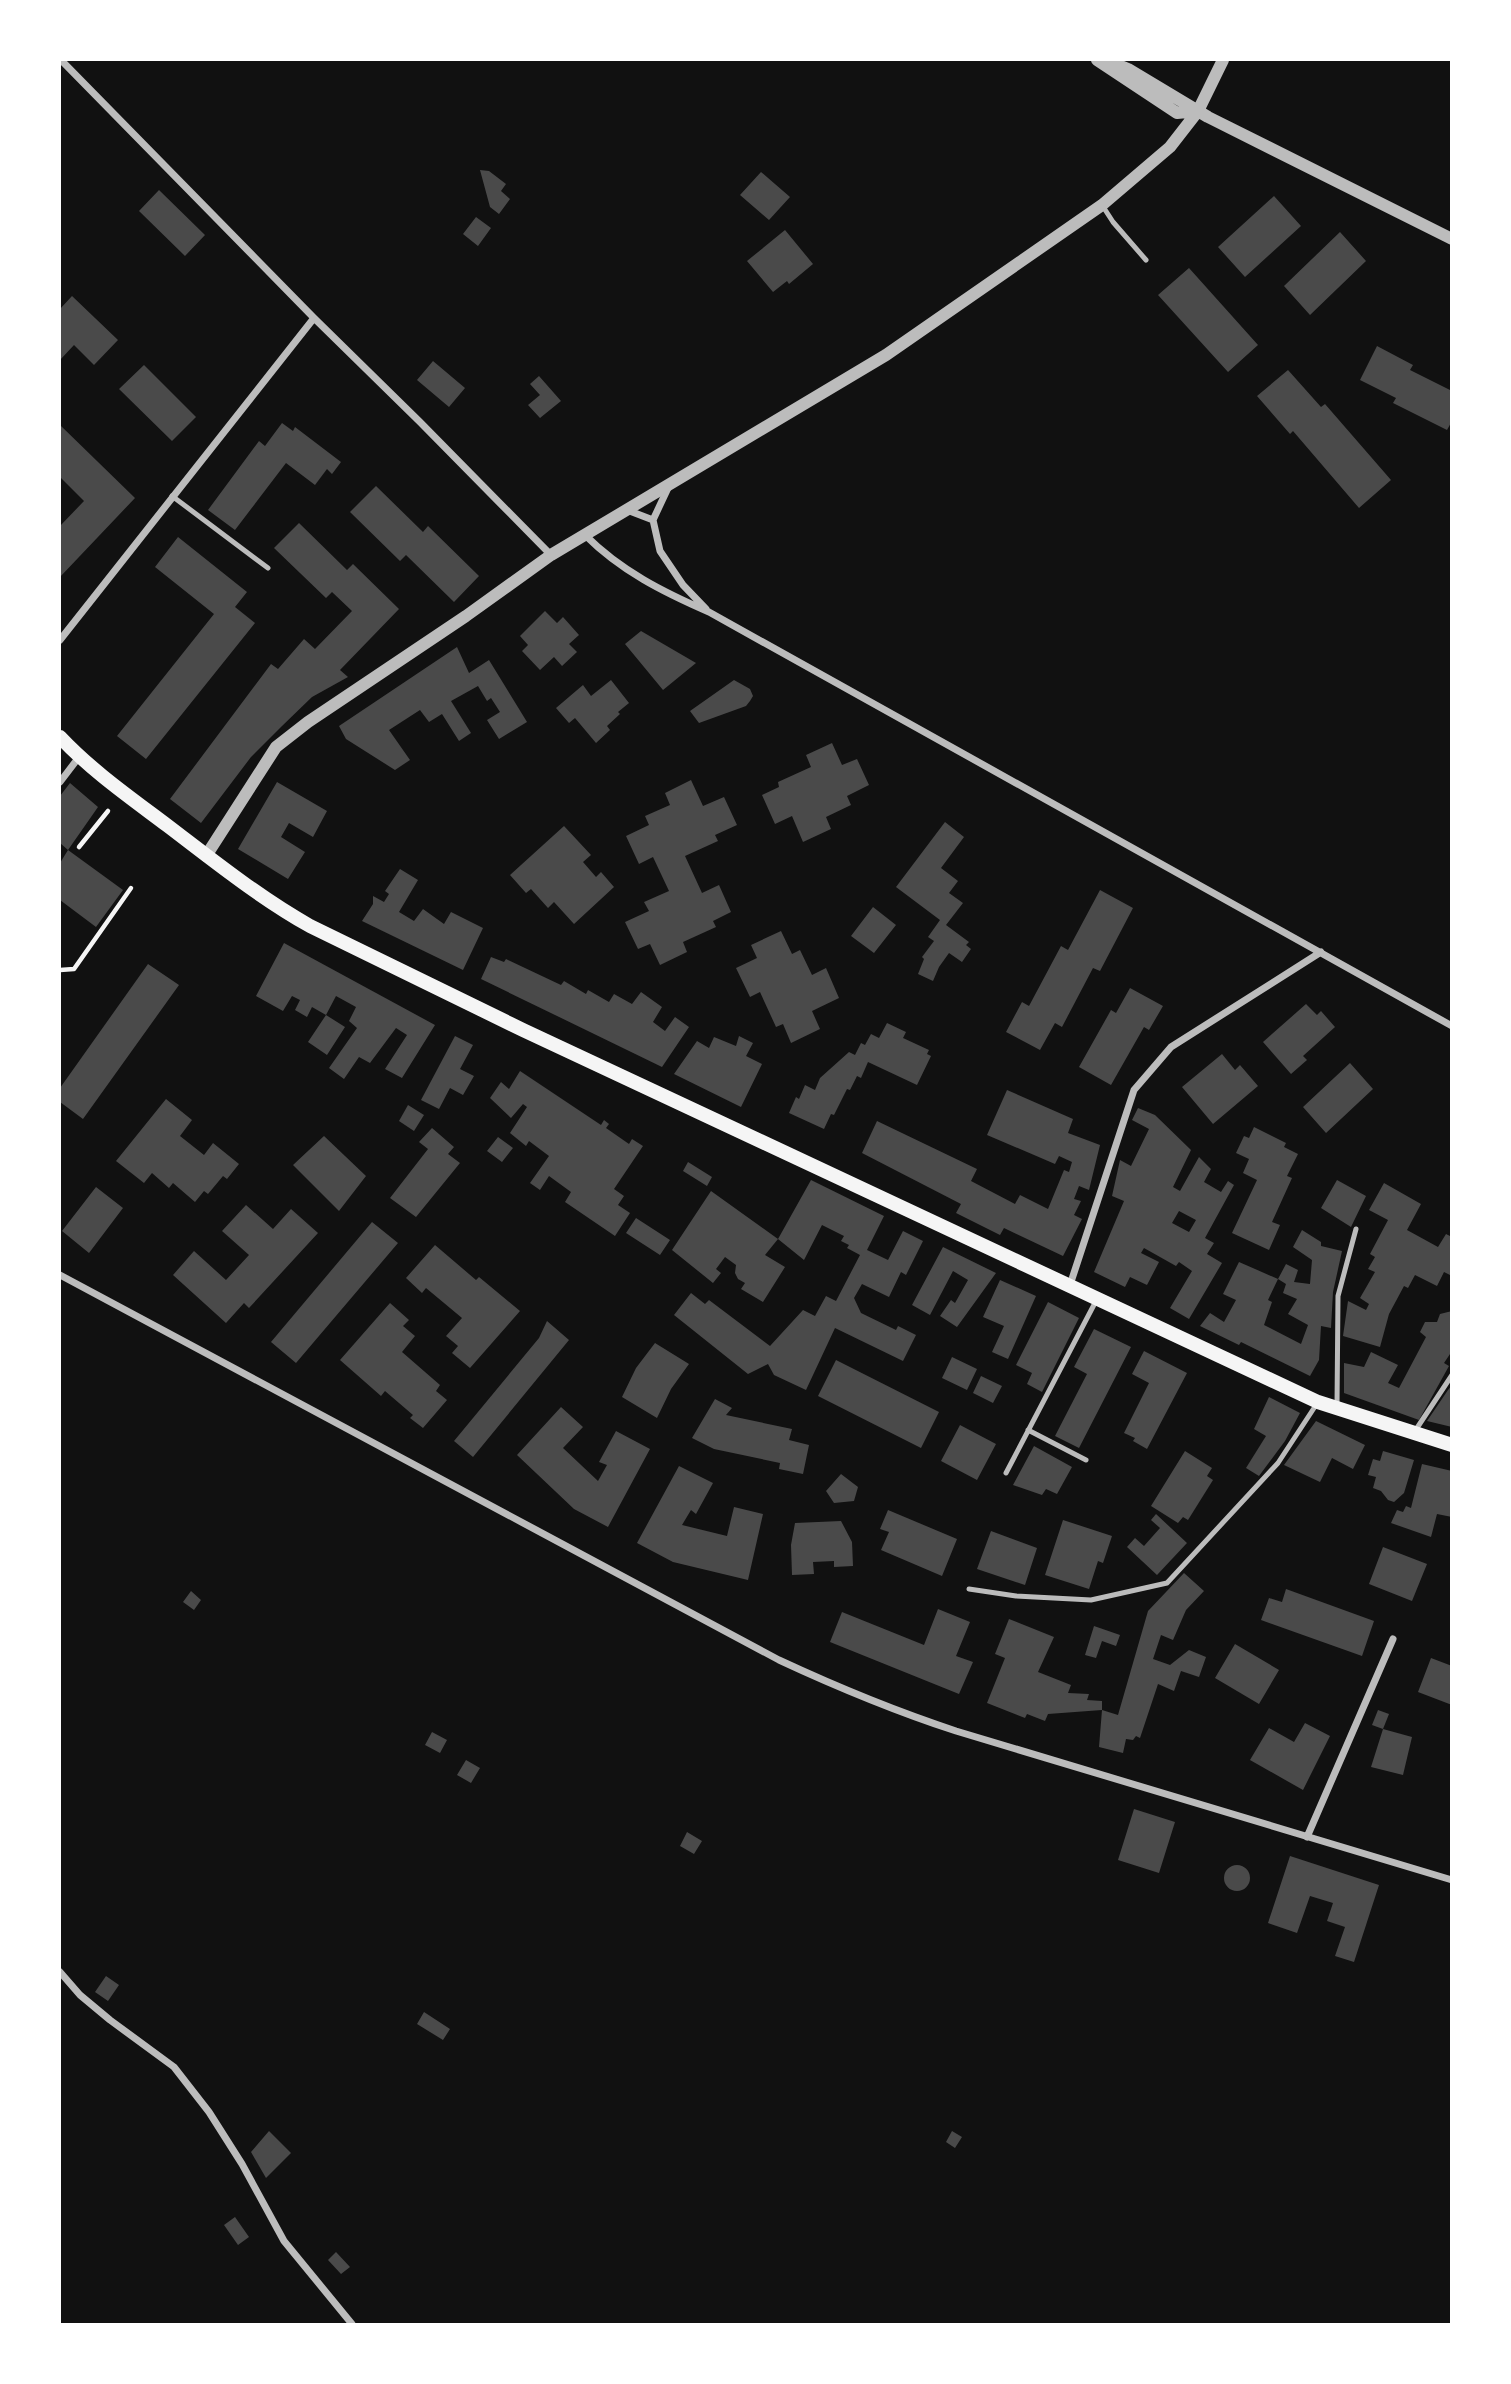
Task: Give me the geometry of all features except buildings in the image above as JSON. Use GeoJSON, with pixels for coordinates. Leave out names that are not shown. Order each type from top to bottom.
{"type":"FeatureCollection","features":[{"type":"Feature","properties":{"kind":"main road"},"geometry":{"type":"LineString","coordinates":[[60,737],[79,757],[206,856],[287,914],[310,926],[523,1031],[1318,1402],[1451,1445]]}},
{"type":"Feature","properties":{"kind":"street"},"geometry":{"type":"LineString","coordinates":[[61,60],[551,555]]}},
{"type":"Feature","properties":{"kind":"street"},"geometry":{"type":"LineString","coordinates":[[1097,60],[1177,113],[1198,111]]}},
{"type":"Feature","properties":{"kind":"street"},"geometry":{"type":"LineString","coordinates":[[1106,60],[1127,64],[1198,111],[1451,239]]}},
{"type":"Feature","properties":{"kind":"street"},"geometry":{"type":"LineString","coordinates":[[206,856],[276,747],[308,722],[466,616],[551,555],[886,355],[1102,205],[1170,147],[1198,111],[1223,60]]}},
{"type":"Feature","properties":{"kind":"street"},"geometry":{"type":"LineString","coordinates":[[60,640],[314,318]]}},
{"type":"Feature","properties":{"kind":"street"},"geometry":{"type":"LineString","coordinates":[[671,482],[653,520],[660,551],[683,585],[709,612]]}},
{"type":"Feature","properties":{"kind":"street"},"geometry":{"type":"LineString","coordinates":[[626,510],[653,520]]}},
{"type":"Feature","properties":{"kind":"street"},"geometry":{"type":"LineString","coordinates":[[585,535],[619,565],[655,588],[709,612],[1451,1026]]}},
{"type":"Feature","properties":{"kind":"street"},"geometry":{"type":"LineString","coordinates":[[60,782],[79,757]]}},
{"type":"Feature","properties":{"kind":"street"},"geometry":{"type":"LineString","coordinates":[[1070,1286],[1134,1090],[1171,1047],[1321,952]]}},
{"type":"Feature","properties":{"kind":"street"},"geometry":{"type":"LineString","coordinates":[[60,1275],[779,1660],[836,1687],[956,1731],[1451,1880]]}},
{"type":"Feature","properties":{"kind":"street"},"geometry":{"type":"LineString","coordinates":[[1307,1836],[1394,1639]]}},
{"type":"Feature","properties":{"kind":"street"},"geometry":{"type":"LineString","coordinates":[[60,1972],[80,1995],[174,2067],[209,2112],[242,2164],[284,2241],[352,2325]]}},
{"type":"Feature","properties":{"kind":"lane"},"geometry":{"type":"LineString","coordinates":[[1102,205],[1146,260]]}},
{"type":"Feature","properties":{"kind":"lane"},"geometry":{"type":"LineString","coordinates":[[172,496],[268,568]]}},
{"type":"Feature","properties":{"kind":"lane"},"geometry":{"type":"LineString","coordinates":[[1337,1408],[1338,1296],[1356,1230]]}},
{"type":"Feature","properties":{"kind":"lane"},"geometry":{"type":"LineString","coordinates":[[1006,1473],[1097,1299]]}},
{"type":"Feature","properties":{"kind":"lane"},"geometry":{"type":"LineString","coordinates":[[1413,1434],[1451,1375]]}},
{"type":"Feature","properties":{"kind":"lane"},"geometry":{"type":"LineString","coordinates":[[970,1589],[1016,1596],[1091,1600],[1167,1583],[1278,1463],[1318,1402]]}},
{"type":"Feature","properties":{"kind":"lane"},"geometry":{"type":"LineString","coordinates":[[1028,1430],[1086,1460]]}},
{"type":"Feature","properties":{"kind":"path"},"geometry":{"type":"LineString","coordinates":[[79,847],[108,811]]}},
{"type":"Feature","properties":{"kind":"path"},"geometry":{"type":"LineString","coordinates":[[60,970],[74,969],[131,888]]}}]}
